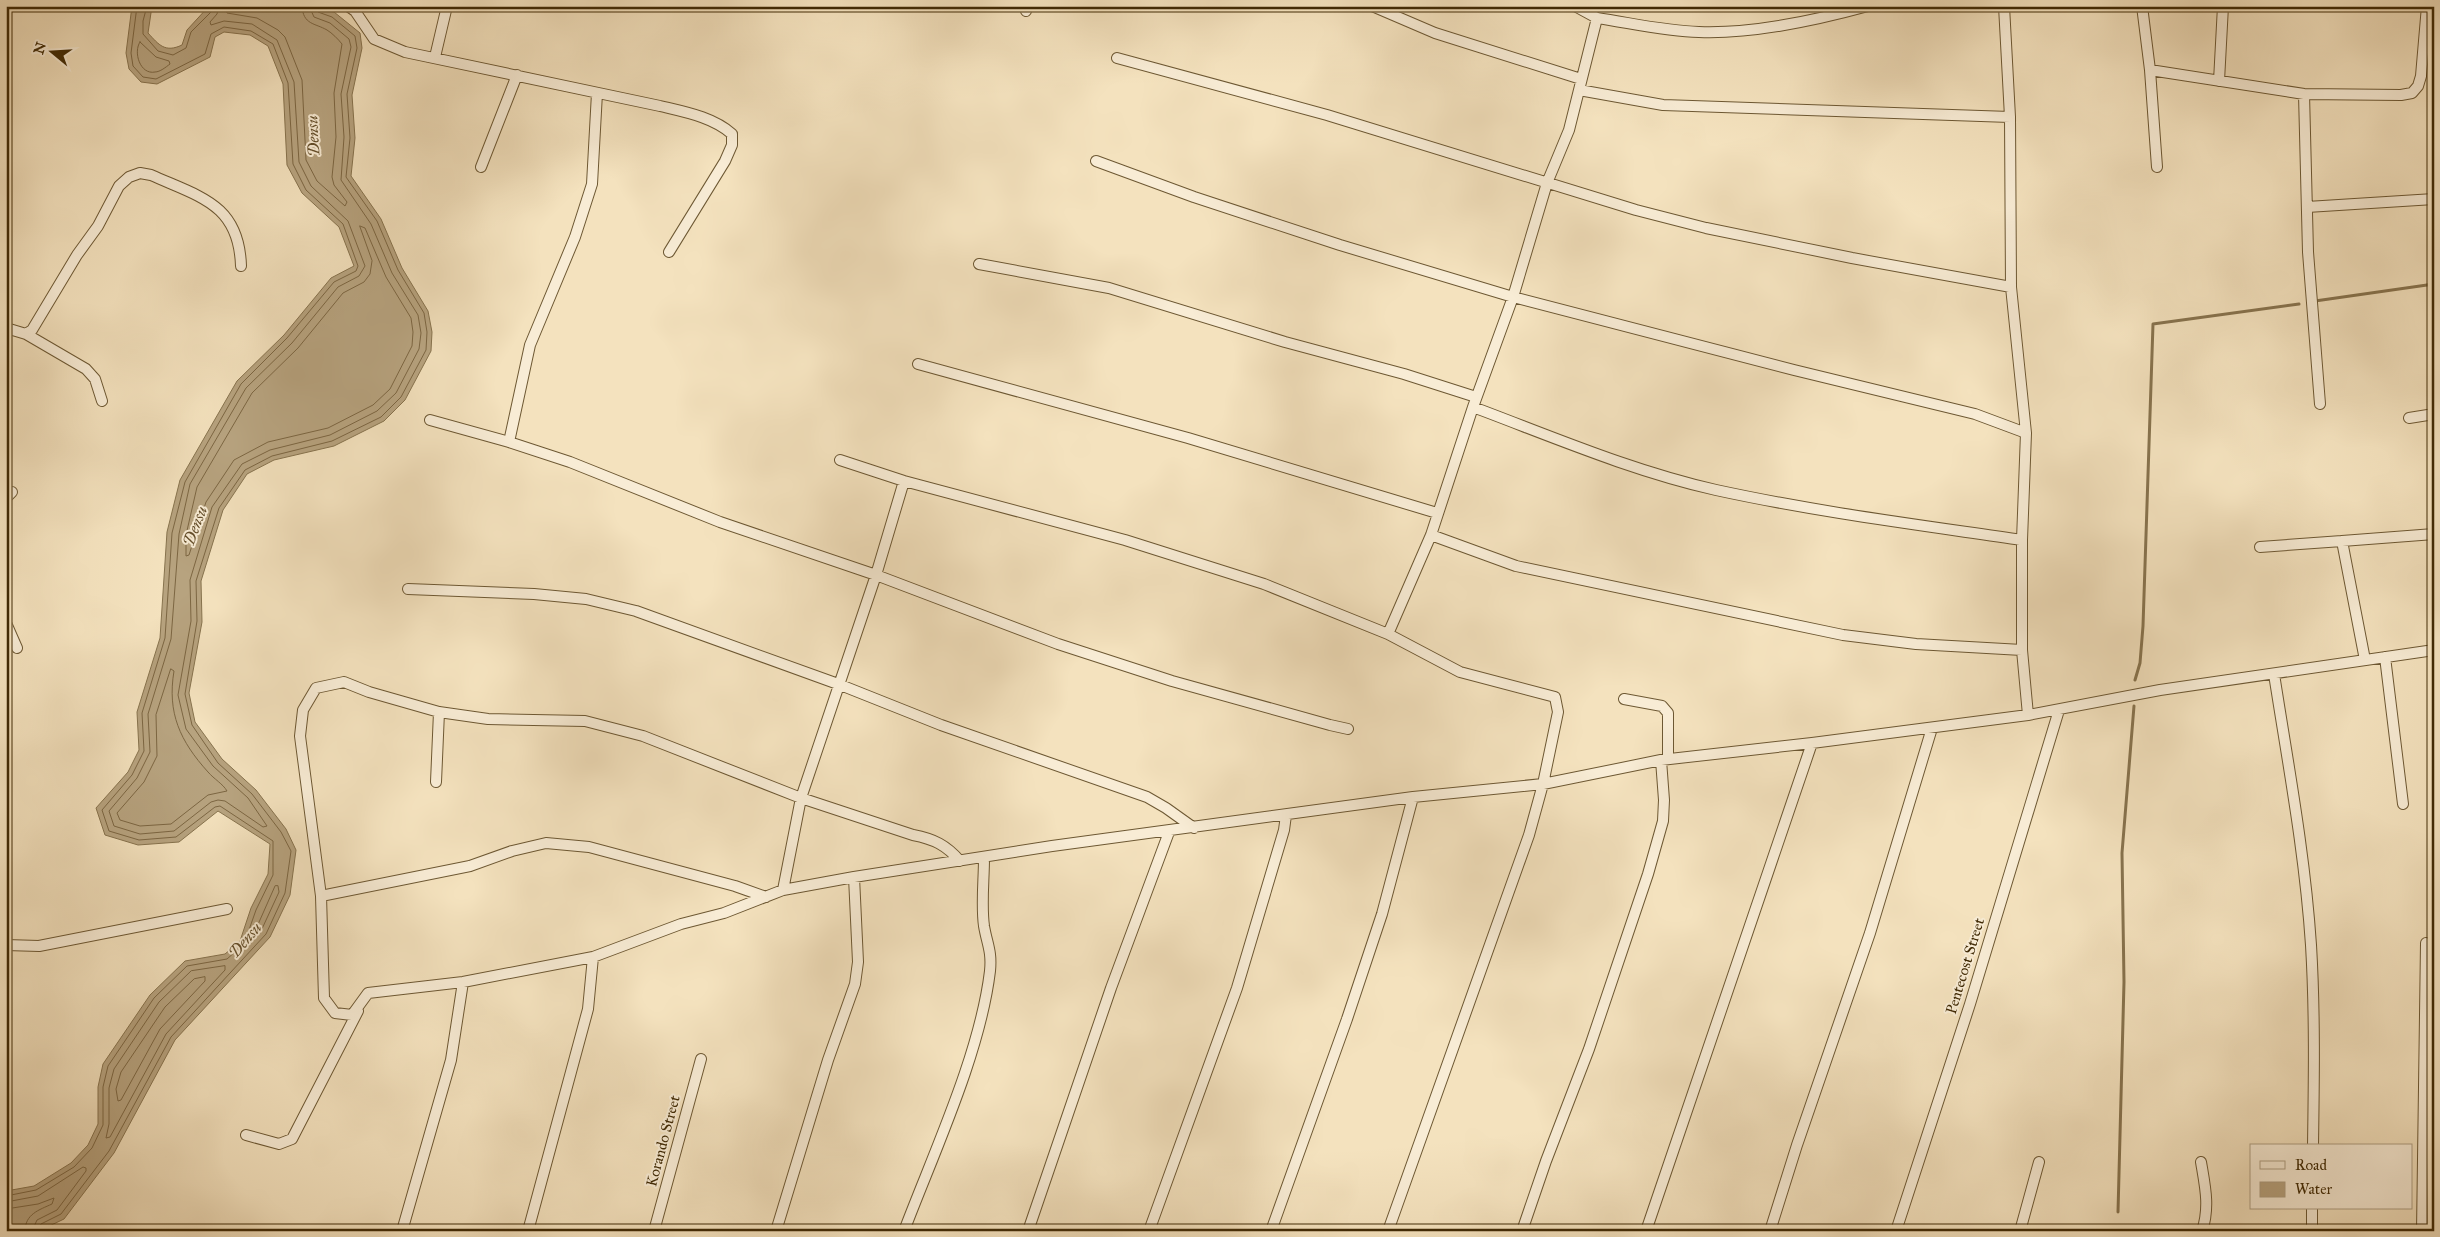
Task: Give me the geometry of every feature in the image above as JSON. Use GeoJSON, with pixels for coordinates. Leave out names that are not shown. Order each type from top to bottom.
{"type":"FeatureCollection","features":[{"type":"Feature","properties":{"kind":"street"},"geometry":{"type":"LineString","coordinates":[[348,6],[355,11],[374,39],[405,52],[435,57],[693,115],[716,123],[732,134],[732,145],[725,161],[668,252]]}},
{"type":"Feature","properties":{"kind":"street"},"geometry":{"type":"LineString","coordinates":[[435,57],[447,6]]}},
{"type":"Feature","properties":{"kind":"street"},"geometry":{"type":"LineString","coordinates":[[1372,6],[1434,33],[1581,78]]}},
{"type":"Feature","properties":{"kind":"street"},"geometry":{"type":"LineString","coordinates":[[1575,6],[1597,18],[1698,32],[1723,32],[1816,21],[1868,6]]}},
{"type":"Feature","properties":{"kind":"street"},"geometry":{"type":"LineString","coordinates":[[2004,6],[2010,117],[2011,287],[2026,433],[2022,540],[2022,650],[2028,715]]}},
{"type":"Feature","properties":{"kind":"street"},"geometry":{"type":"LineString","coordinates":[[2142,6],[2150,70],[2157,166]]}},
{"type":"Feature","properties":{"kind":"street"},"geometry":{"type":"LineString","coordinates":[[2219,81],[2223,6]]}},
{"type":"Feature","properties":{"kind":"street"},"geometry":{"type":"LineString","coordinates":[[2150,70],[2304,94],[2412,94],[2418,86],[2421,76],[2427,6]]}},
{"type":"Feature","properties":{"kind":"street"},"geometry":{"type":"LineString","coordinates":[[1388,634],[1431,535],[1474,402],[1513,297],[1547,183],[1569,130],[1597,18]]}},
{"type":"Feature","properties":{"kind":"street"},"geometry":{"type":"LineString","coordinates":[[1117,58],[1326,115],[1597,199],[1706,228],[1852,258],[2011,287]]}},
{"type":"Feature","properties":{"kind":"street"},"geometry":{"type":"LineString","coordinates":[[481,167],[517,75]]}},
{"type":"Feature","properties":{"kind":"street"},"geometry":{"type":"LineString","coordinates":[[1579,90],[1662,105],[2010,117]]}},
{"type":"Feature","properties":{"kind":"street"},"geometry":{"type":"LineString","coordinates":[[509,442],[530,345],[575,236],[592,184],[597,93]]}},
{"type":"Feature","properties":{"kind":"street"},"geometry":{"type":"LineString","coordinates":[[2304,94],[2308,252],[2320,404]]}},
{"type":"Feature","properties":{"kind":"street"},"geometry":{"type":"LineString","coordinates":[[1096,161],[1194,197],[1340,245],[1513,297],[1804,373],[1976,414],[2026,433]]}},
{"type":"Feature","properties":{"kind":"street"},"geometry":{"type":"LineString","coordinates":[[26,334],[32,330],[77,254],[98,226],[119,186],[140,173],[151,175],[221,209],[233,226],[237,236],[240,245],[241,266]]}},
{"type":"Feature","properties":{"kind":"street"},"geometry":{"type":"LineString","coordinates":[[2307,207],[2434,199]]}},
{"type":"Feature","properties":{"kind":"street"},"geometry":{"type":"LineString","coordinates":[[979,264],[1118,290],[1285,342],[1404,374],[1624,464],[1716,490],[1818,509],[2022,540]]}},
{"type":"Feature","properties":{"kind":"street"},"geometry":{"type":"LineString","coordinates":[[6,328],[26,334],[86,369],[95,379],[102,401]]}},
{"type":"Feature","properties":{"kind":"street"},"geometry":{"type":"LineString","coordinates":[[918,364],[1188,438],[1437,513]]}},
{"type":"Feature","properties":{"kind":"street"},"geometry":{"type":"LineString","coordinates":[[2409,418],[2434,414]]}},
{"type":"Feature","properties":{"kind":"street"},"geometry":{"type":"LineString","coordinates":[[430,420],[509,442],[606,476],[720,522],[876,575],[1058,644],[1180,683],[1348,729]]}},
{"type":"Feature","properties":{"kind":"street"},"geometry":{"type":"LineString","coordinates":[[840,460],[904,481],[1124,540],[1245,578],[1388,634],[1460,672],[1555,697],[1558,712],[1543,784],[1526,842],[1388,1231]]}},
{"type":"Feature","properties":{"kind":"street"},"geometry":{"type":"LineString","coordinates":[[783,890],[801,798],[876,575],[904,481]]}},
{"type":"Feature","properties":{"kind":"street"},"geometry":{"type":"LineString","coordinates":[[2260,547],[2434,534]]}},
{"type":"Feature","properties":{"kind":"street"},"geometry":{"type":"LineString","coordinates":[[1431,535],[1516,566],[1842,635],[1916,644],[2022,650]]}},
{"type":"Feature","properties":{"kind":"street"},"geometry":{"type":"LineString","coordinates":[[2342,541],[2365,660]]}},
{"type":"Feature","properties":{"kind":"street"},"geometry":{"type":"LineString","coordinates":[[408,589],[534,594],[586,599],[636,611],[838,684],[942,725],[1147,797],[1194,828]]}},
{"type":"Feature","properties":{"kind":"street"},"geometry":{"type":"LineString","coordinates":[[6,622],[17,648]]}},
{"type":"Feature","properties":{"kind":"street"},"geometry":{"type":"LineString","coordinates":[[960,861],[949,848],[939,842],[801,798],[643,736],[585,721],[488,719],[439,712],[369,692],[344,682],[316,688],[303,710],[300,736],[321,896],[324,998],[335,1014],[352,1015],[368,993],[463,982],[593,957],[681,924],[724,913],[783,890],[854,877],[984,858],[1052,846],[1169,832],[1413,797],[1543,784],[1664,760],[1812,744],[2028,715],[2160,690],[2434,650]]}},
{"type":"Feature","properties":{"kind":"street"},"geometry":{"type":"LineString","coordinates":[[2385,657],[2403,804]]}},
{"type":"Feature","properties":{"kind":"street"},"geometry":{"type":"LineString","coordinates":[[2274,674],[2299,843],[2311,944],[2315,1048],[2313,1144]]}},
{"type":"Feature","properties":{"kind":"street"},"geometry":{"type":"LineString","coordinates":[[1522,1231],[1589,1050],[1648,874],[1663,821],[1664,760],[1668,713],[1662,706],[1624,699]]}},
{"type":"Feature","properties":{"kind":"street","name":"Pentecost Street"},"geometry":{"type":"LineString","coordinates":[[1896,1231],[1970,1004],[2059,710]]}},
{"type":"Feature","properties":{"kind":"street"},"geometry":{"type":"LineString","coordinates":[[436,782],[439,712]]}},
{"type":"Feature","properties":{"kind":"street"},"geometry":{"type":"LineString","coordinates":[[1770,1231],[1797,1145],[1870,933],[1932,728]]}},
{"type":"Feature","properties":{"kind":"street"},"geometry":{"type":"LineString","coordinates":[[1646,1231],[1812,744]]}},
{"type":"Feature","properties":{"kind":"street"},"geometry":{"type":"LineString","coordinates":[[1272,1231],[1382,914],[1413,797]]}},
{"type":"Feature","properties":{"kind":"street"},"geometry":{"type":"LineString","coordinates":[[1149,1231],[1237,988],[1284,830],[1286,815]]}},
{"type":"Feature","properties":{"kind":"street"},"geometry":{"type":"LineString","coordinates":[[1028,1231],[1111,988],[1169,832]]}},
{"type":"Feature","properties":{"kind":"street"},"geometry":{"type":"LineString","coordinates":[[321,896],[470,866],[512,851],[546,843],[589,847],[736,886],[766,897]]}},
{"type":"Feature","properties":{"kind":"street"},"geometry":{"type":"LineString","coordinates":[[904,1231],[967,1065],[983,1006],[992,952],[984,926],[984,858]]}},
{"type":"Feature","properties":{"kind":"street"},"geometry":{"type":"LineString","coordinates":[[776,1231],[828,1060],[855,984],[858,962],[854,877]]}},
{"type":"Feature","properties":{"kind":"street"},"geometry":{"type":"LineString","coordinates":[[6,946],[39,946],[227,908]]}},
{"type":"Feature","properties":{"kind":"street"},"geometry":{"type":"LineString","coordinates":[[2422,1231],[2426,943]]}},
{"type":"Feature","properties":{"kind":"street"},"geometry":{"type":"LineString","coordinates":[[528,1231],[588,1009],[593,957]]}},
{"type":"Feature","properties":{"kind":"street"},"geometry":{"type":"LineString","coordinates":[[402,1231],[451,1060],[463,982]]}},
{"type":"Feature","properties":{"kind":"street"},"geometry":{"type":"LineString","coordinates":[[246,1135],[279,1144],[292,1139],[368,993]]}},
{"type":"Feature","properties":{"kind":"street","name":"Korando Street"},"geometry":{"type":"LineString","coordinates":[[654,1231],[701,1059]]}},
{"type":"Feature","properties":{"kind":"street"},"geometry":{"type":"LineString","coordinates":[[2020,1231],[2039,1162]]}},
{"type":"Feature","properties":{"kind":"street"},"geometry":{"type":"LineString","coordinates":[[2201,1162],[2207,1202],[2206,1218],[2202,1231]]}},
{"type":"Feature","properties":{"kind":"street"},"geometry":{"type":"LineString","coordinates":[[2312,1210],[2312,1231]]}},
{"type":"Feature","properties":{"kind":"water","name":"Densu"},"geometry":{"type":"Polygon","coordinates":[[[132,6],[152,6],[148,33],[159,44],[167,48],[182,45],[187,30],[209,6],[311,6],[334,12],[360,33],[362,48],[352,95],[355,138],[351,176],[381,219],[402,268],[428,311],[432,332],[431,351],[405,400],[384,421],[334,446],[274,460],[247,474],[223,510],[201,581],[202,622],[189,693],[195,722],[222,759],[256,790],[286,829],[296,850],[290,895],[270,937],[175,1040],[114,1153],[64,1219],[41,1230],[6,1231],[6,1191],[34,1186],[71,1163],[88,1145],[98,1124],[98,1087],[103,1064],[150,995],[185,961],[225,954],[240,941],[251,908],[268,874],[270,844],[218,811],[179,842],[138,845],[105,835],[96,808],[128,772],[139,750],[137,712],[160,638],[167,532],[180,480],[237,381],[284,335],[331,278],[354,266],[339,227],[302,193],[287,165],[283,84],[268,46],[250,35],[224,32],[215,37],[210,57],[157,84],[141,82],[129,69],[126,53],[132,6]]]}},
{"type":"Feature","properties":{"kind":"waterway"},"geometry":{"type":"LineString","coordinates":[[2315,301],[2434,284]]}},
{"type":"Feature","properties":{"kind":"waterway"},"geometry":{"type":"LineString","coordinates":[[2135,680],[2140,663],[2143,626],[2153,324],[2299,304]]}},
{"type":"Feature","properties":{"kind":"waterway"},"geometry":{"type":"LineString","coordinates":[[2118,1212],[2124,982],[2122,853],[2134,706]]}}]}
